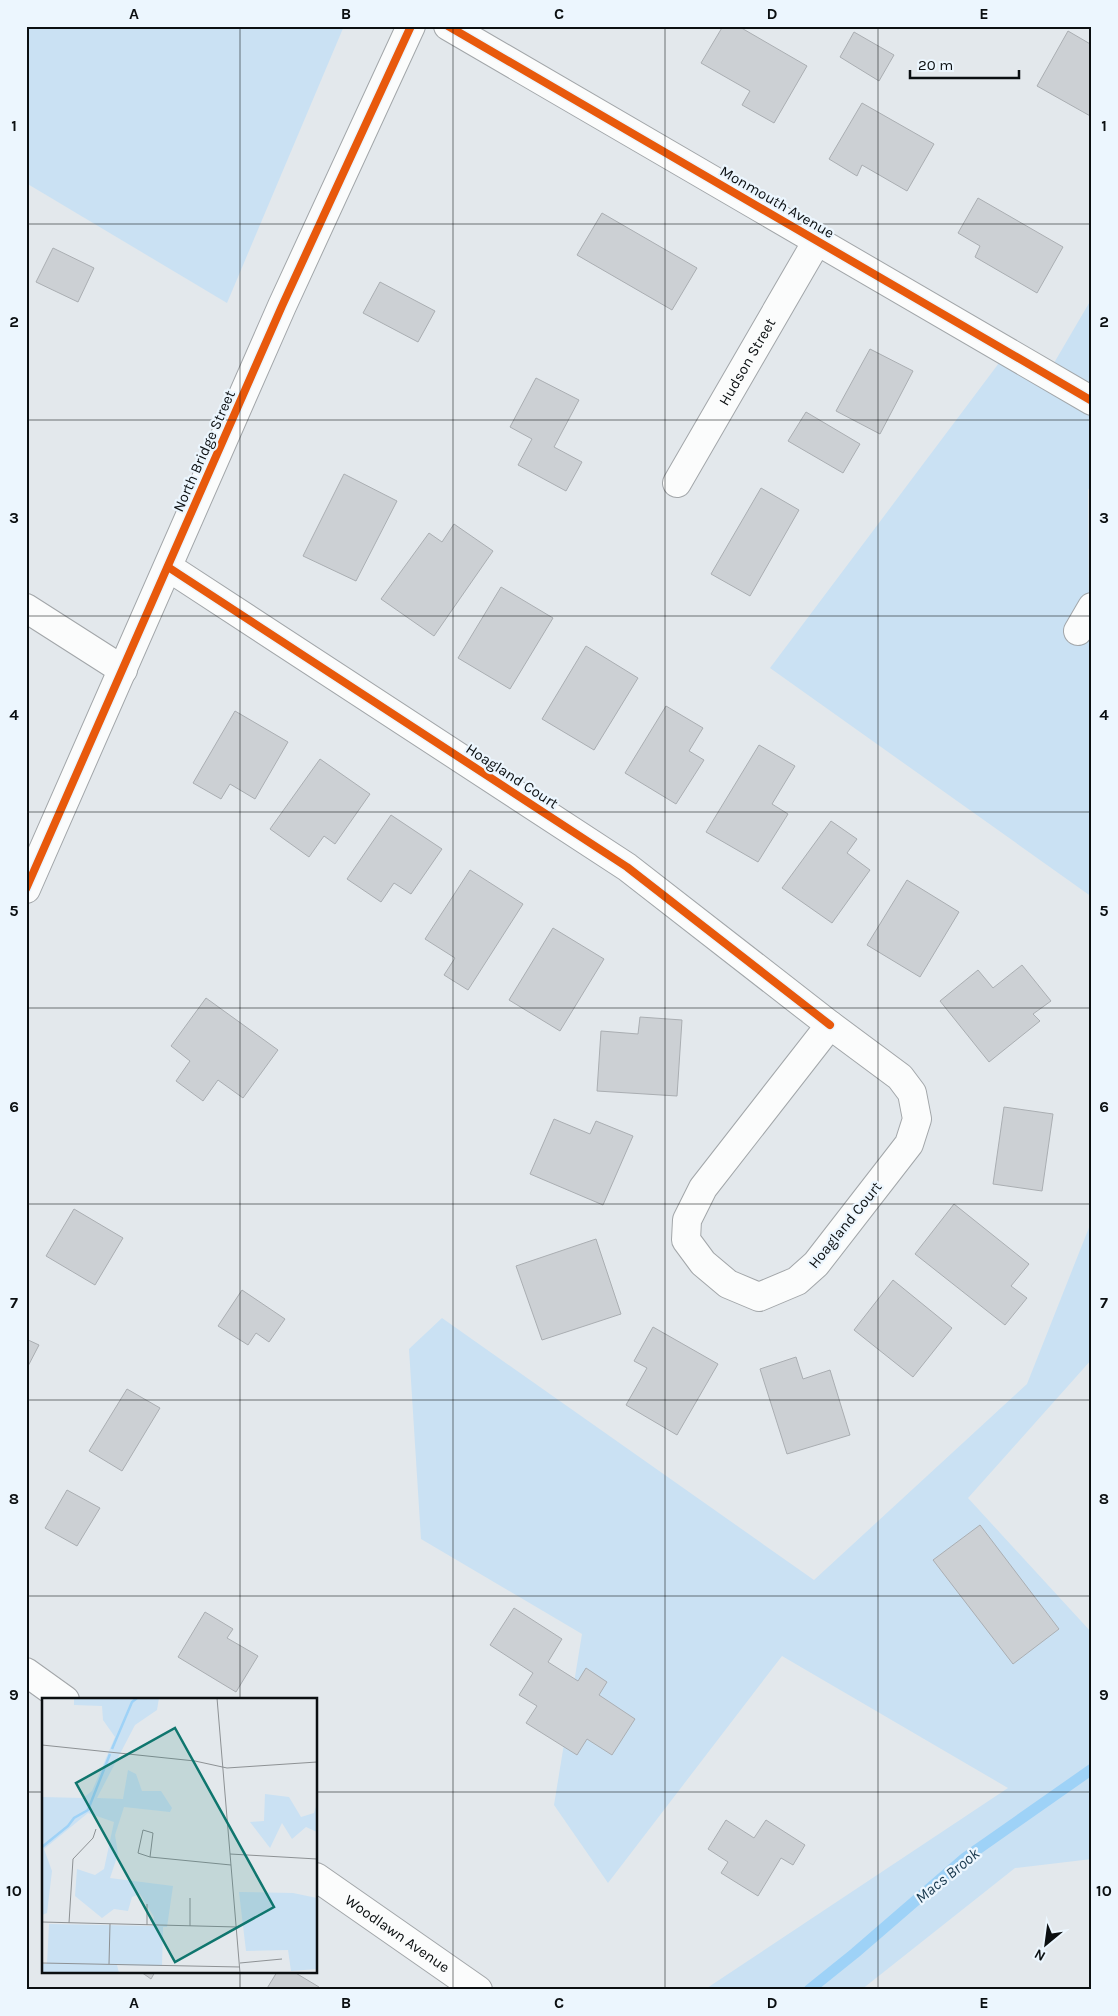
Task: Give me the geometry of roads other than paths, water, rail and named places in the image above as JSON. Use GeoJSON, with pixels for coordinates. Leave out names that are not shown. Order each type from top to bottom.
{"type":"FeatureCollection","features":[{"type":"Feature","properties":{"kind":"street","name":"North Bridge Street"},"geometry":{"type":"LineString","coordinates":[[26,889],[282,306],[411,26]]}},
{"type":"Feature","properties":{"kind":"street","name":"Monmouth Avenue"},"geometry":{"type":"LineString","coordinates":[[448,26],[1092,400]]}},
{"type":"Feature","properties":{"kind":"street","name":"Hudson Street"},"geometry":{"type":"LineString","coordinates":[[677,483],[817,241]]}},
{"type":"Feature","properties":{"kind":"street","name":"Hoagland Court"},"geometry":{"type":"LineString","coordinates":[[168,567],[627,867],[900,1077],[912,1093],[917,1119],[909,1144],[816,1264],[797,1281],[760,1297],[728,1284],[703,1263],[686,1240],[687,1220],[703,1188],[830,1025]]}},
{"type":"Feature","properties":{"kind":"street"},"geometry":{"type":"LineString","coordinates":[[1078,631],[1092,607]]}},
{"type":"Feature","properties":{"kind":"street"},"geometry":{"type":"LineString","coordinates":[[26,608],[123,670]]}},
{"type":"Feature","properties":{"kind":"street"},"geometry":{"type":"LineString","coordinates":[[26,1672],[62,1698]]}},
{"type":"Feature","properties":{"kind":"street","name":"Woodlawn Avenue"},"geometry":{"type":"LineString","coordinates":[[318,1878],[478,1990]]}},
{"type":"Feature","properties":{"kind":"waterway","name":"Macs Brook"},"geometry":{"type":"LineString","coordinates":[[809,1990],[965,1858],[1092,1769]]}}]}
